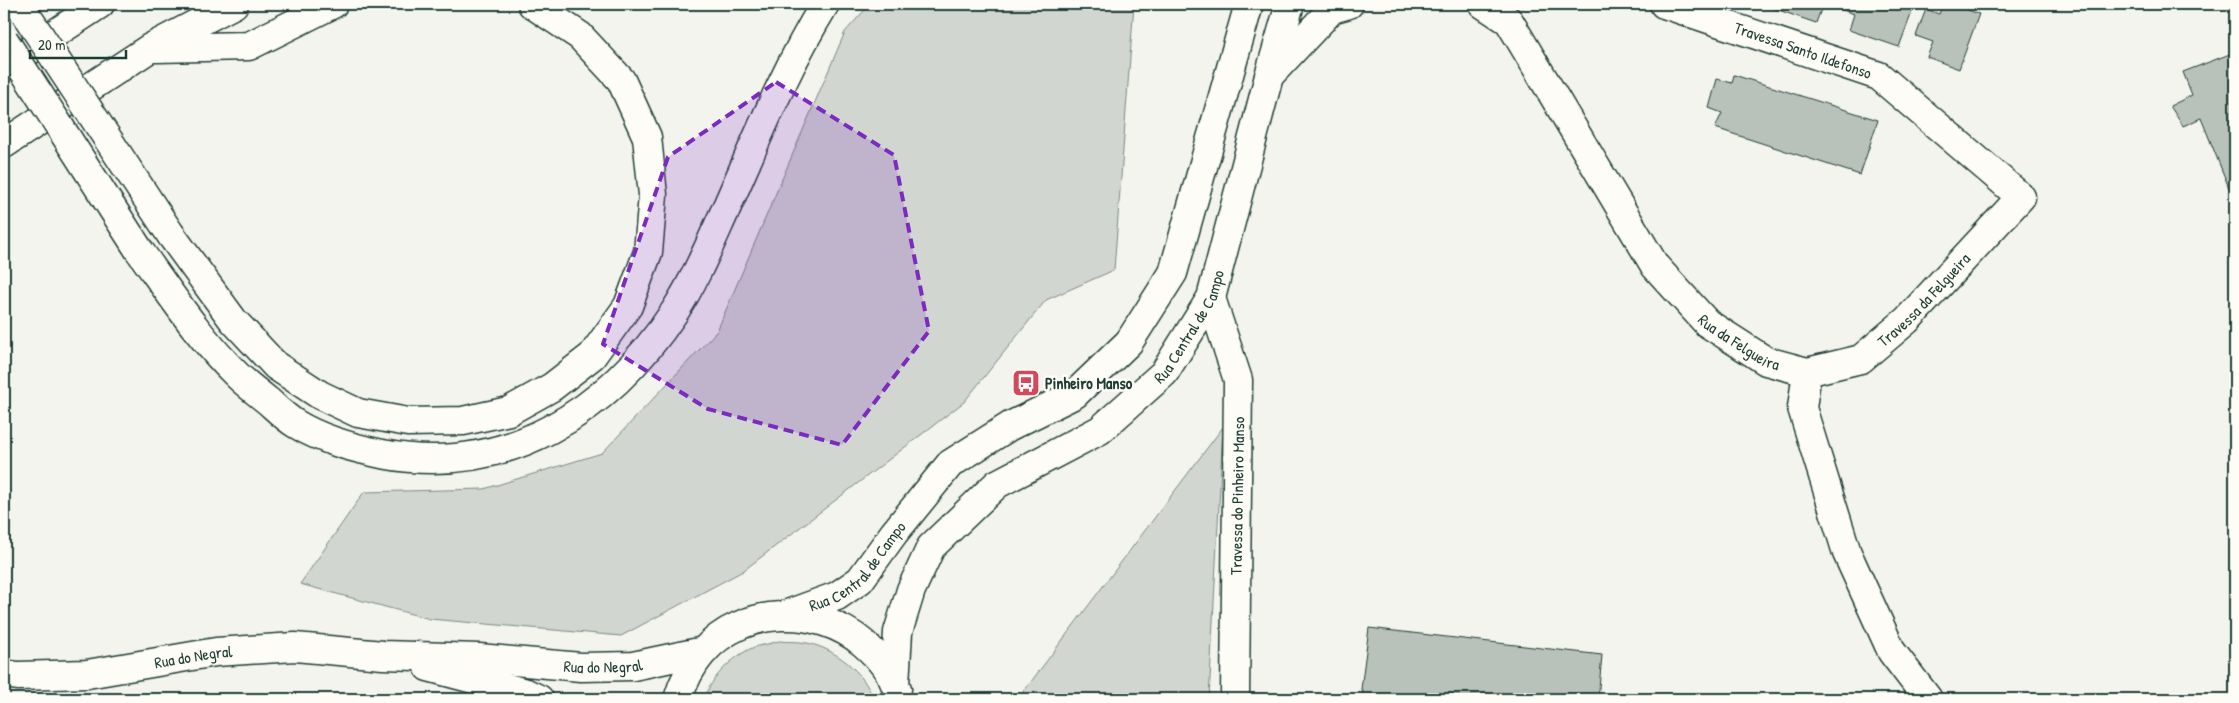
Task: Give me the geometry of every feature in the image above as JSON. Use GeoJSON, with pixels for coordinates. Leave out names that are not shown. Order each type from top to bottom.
{"type":"FeatureCollection","features":[{"type":"Feature","properties":{"kind":"main road"},"geometry":{"type":"LineString","coordinates":[[20,4],[171,235],[233,320],[276,366],[320,395],[358,413],[408,422],[463,421],[509,411],[552,387],[592,356],[628,306],[648,252],[654,195],[647,137],[622,80],[580,36],[532,4]]}},
{"type":"Feature","properties":{"kind":"main road"},"geometry":{"type":"LineString","coordinates":[[4,67],[100,4]]}},
{"type":"Feature","properties":{"kind":"main road"},"geometry":{"type":"LineString","coordinates":[[4,144],[150,48],[234,4]]}},
{"type":"Feature","properties":{"kind":"main road"},"geometry":{"type":"LineString","coordinates":[[150,48],[249,46],[333,4]]}},
{"type":"Feature","properties":{"kind":"main road"},"geometry":{"type":"LineString","coordinates":[[4,40],[140,250],[190,322],[237,376],[296,424],[349,448],[398,457],[442,460],[496,451],[547,432],[592,404],[641,356],[676,310],[711,243],[805,37],[825,4]]}},
{"type":"Feature","properties":{"kind":"main road","name":"Rua Central de Campo"},"geometry":{"type":"LineString","coordinates":[[785,615],[837,596],[860,580],[894,533],[950,464],[1010,426],[1075,394],[1129,342],[1172,273],[1249,4]]}},
{"type":"Feature","properties":{"kind":"main road","name":"Rua Central de Campo"},"geometry":{"type":"LineString","coordinates":[[898,692],[898,632],[911,590],[932,548],[997,484],[1100,430],[1164,373],[1212,298],[1269,76],[1290,4]]}},
{"type":"Feature","properties":{"kind":"main road"},"geometry":{"type":"LineString","coordinates":[[1269,76],[1332,9],[1349,4]]}},
{"type":"Feature","properties":{"kind":"main road","name":"Rua da Felgueira"},"geometry":{"type":"LineString","coordinates":[[1483,4],[1509,21],[1655,266],[1707,323],[1766,362],[1807,372]]}},
{"type":"Feature","properties":{"kind":"main road","name":"Travessa Santo Ildefonso"},"geometry":{"type":"LineString","coordinates":[[1664,4],[1879,76],[2020,196]]}},
{"type":"Feature","properties":{"kind":"main road","name":"Travessa da Felgueira"},"geometry":{"type":"LineString","coordinates":[[1807,372],[1861,359],[1907,320],[2020,196]]}},
{"type":"Feature","properties":{"kind":"main road","name":"Travessa do Pinheiro Manso"},"geometry":{"type":"LineString","coordinates":[[1212,298],[1238,380],[1235,699]]}},
{"type":"Feature","properties":{"kind":"main road"},"geometry":{"type":"LineString","coordinates":[[1807,372],[1802,408],[1847,553],[1892,652],[1928,699]]}},
{"type":"Feature","properties":{"kind":"main road"},"geometry":{"type":"LineString","coordinates":[[678,699],[684,680],[704,651],[728,632],[755,620],[785,615],[819,619],[851,633],[877,655],[898,692]]}},
{"type":"Feature","properties":{"kind":"main road","name":"Rua do Negral"},"geometry":{"type":"LineString","coordinates":[[4,674],[18,676],[87,674],[216,652],[295,647],[383,655],[479,658],[581,667],[633,666],[704,651]]}},
{"type":"Feature","properties":{"kind":"main road","name":"Rua do Negral"},"geometry":{"type":"LineString","coordinates":[[383,655],[532,697]]}},
{"type":"Feature","properties":{"kind":"highlighted area"},"geometry":{"type":"Polygon","coordinates":[[[776,82],[894,155],[929,331],[842,445],[708,409],[603,344],[668,157],[776,82]]]}},
{"type":"Feature","properties":{"kind":"shaded area"},"geometry":{"type":"Polygon","coordinates":[[[870,4],[1134,4],[1114,270],[1046,300],[964,402],[743,571],[621,636],[430,619],[300,584],[364,492],[484,489],[602,453],[717,331],[845,32],[870,4]]]}},
{"type":"Feature","properties":{"kind":"shaded area"},"geometry":{"type":"Polygon","coordinates":[[[1223,427],[1209,699],[1018,699],[1223,427]]]}},
{"type":"Feature","properties":{"kind":"shaded area"},"geometry":{"type":"Polygon","coordinates":[[[779,641],[807,643],[828,650],[838,656],[856,671],[869,689],[873,699],[704,699],[717,676],[737,657],[752,648],[779,641]]]}},
{"type":"Feature","properties":{"kind":"building"},"geometry":{"type":"Polygon","coordinates":[[[1761,4],[1823,4],[1816,23],[1761,4]]]}},
{"type":"Feature","properties":{"kind":"building"},"geometry":{"type":"Polygon","coordinates":[[[1825,4],[1915,4],[1899,47],[1849,30],[1854,14],[1825,4]]]}},
{"type":"Feature","properties":{"kind":"building"},"geometry":{"type":"Polygon","coordinates":[[[1943,4],[1951,4],[1979,14],[1959,69],[1927,57],[1933,42],[1916,36],[1926,9],[1939,14],[1943,4]]]}},
{"type":"Feature","properties":{"kind":"building"},"geometry":{"type":"Polygon","coordinates":[[[2235,52],[2235,185],[2229,188],[2201,118],[2183,126],[2170,106],[2192,95],[2183,72],[2235,52]]]}},
{"type":"Feature","properties":{"kind":"building"},"geometry":{"type":"Polygon","coordinates":[[[1734,75],[1878,120],[1860,175],[1715,128],[1722,113],[1709,108],[1717,79],[1732,83],[1734,75]]]}},
{"type":"Feature","properties":{"kind":"building"},"geometry":{"type":"Polygon","coordinates":[[[1369,628],[1602,655],[1598,699],[1362,699],[1363,689],[1361,689],[1369,628]]]}},
{"type":"Feature","properties":{"kind":"place","name":"Pinheiro Manso"},"geometry":{"type":"Point","coordinates":[1026,383]}}]}
